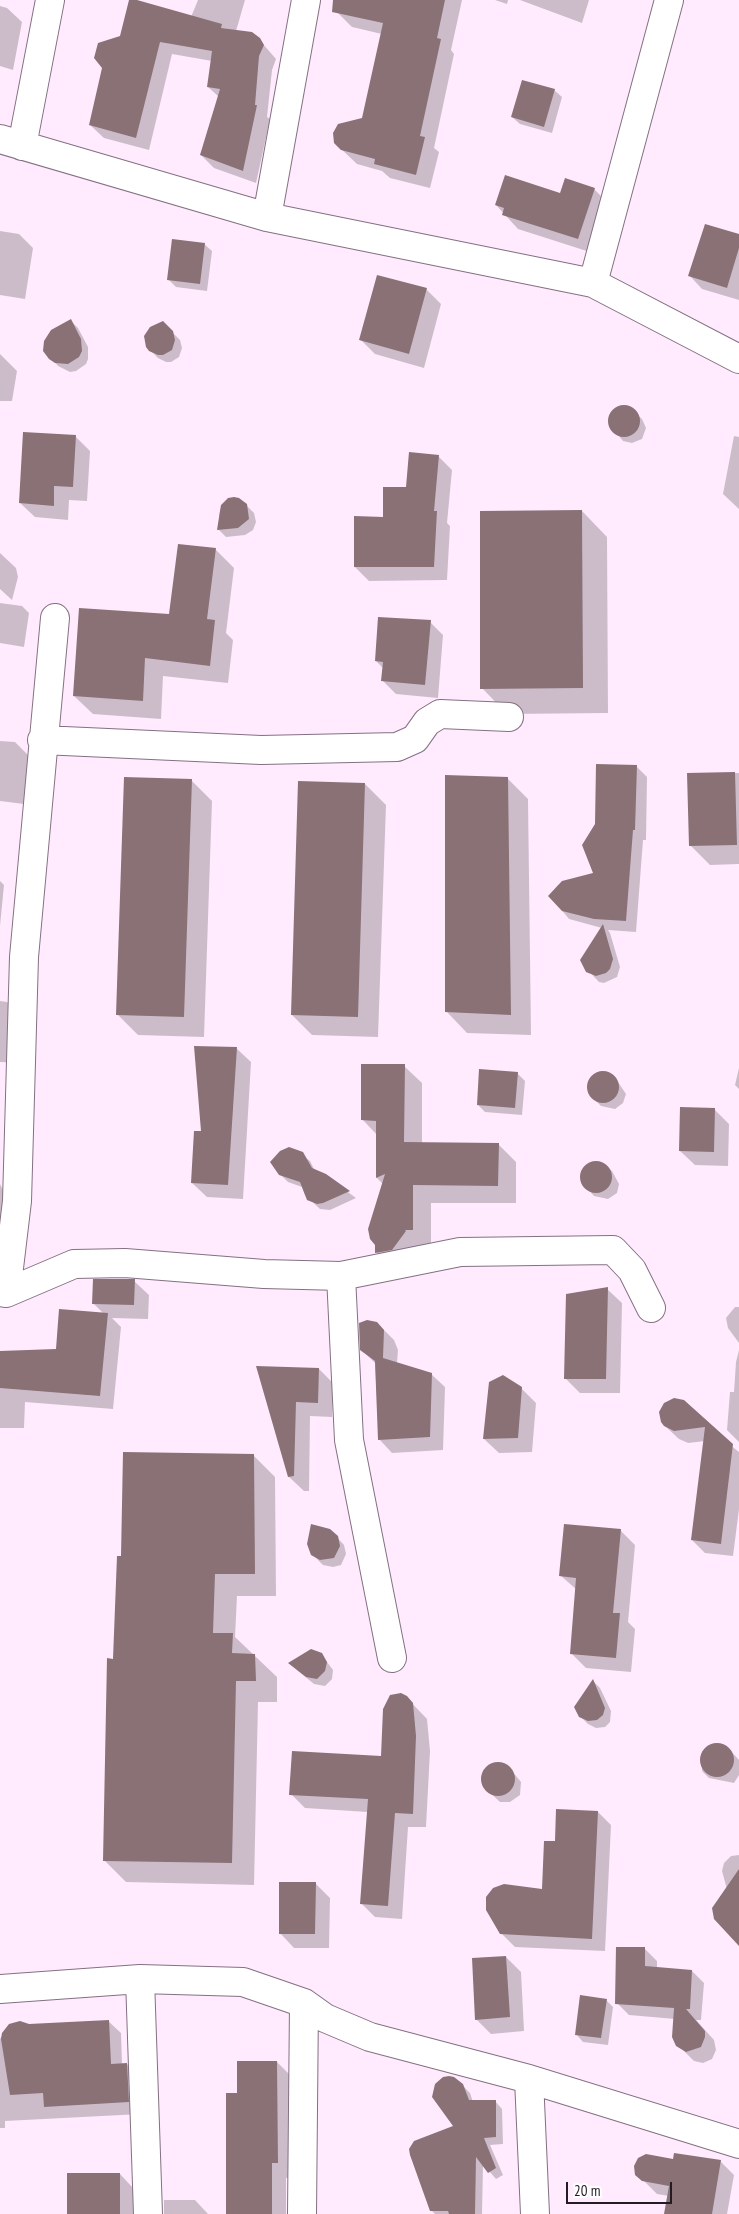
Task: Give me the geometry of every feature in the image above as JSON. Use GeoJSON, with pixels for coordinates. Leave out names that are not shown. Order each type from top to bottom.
{"type":"FeatureCollection","features":[{"type":"Feature","properties":{"kind":"street"},"geometry":{"type":"LineString","coordinates":[[50,0],[11,143],[267,217],[593,283],[739,359]]}},
{"type":"Feature","properties":{"kind":"street"},"geometry":{"type":"LineString","coordinates":[[267,217],[306,0]]}},
{"type":"Feature","properties":{"kind":"street"},"geometry":{"type":"LineString","coordinates":[[593,283],[669,0]]}},
{"type":"Feature","properties":{"kind":"street"},"geometry":{"type":"LineString","coordinates":[[3,1292],[17,1201],[24,957],[42,740],[55,618]]}},
{"type":"Feature","properties":{"kind":"street"},"geometry":{"type":"LineString","coordinates":[[42,740],[261,750],[397,747],[415,739],[427,722],[440,714],[509,717]]}},
{"type":"Feature","properties":{"kind":"street"},"geometry":{"type":"LineString","coordinates":[[3,1292],[74,1264],[125,1263],[264,1274],[341,1276],[460,1252],[613,1250],[632,1270],[651,1308]]}},
{"type":"Feature","properties":{"kind":"street"},"geometry":{"type":"LineString","coordinates":[[341,1276],[349,1440],[392,1658]]}},
{"type":"Feature","properties":{"kind":"street"},"geometry":{"type":"LineString","coordinates":[[140,1980],[148,2214]]}},
{"type":"Feature","properties":{"kind":"street"},"geometry":{"type":"LineString","coordinates":[[0,1989],[140,1980],[243,1982],[304,2003],[325,2018],[370,2037],[529,2080],[739,2144]]}},
{"type":"Feature","properties":{"kind":"street"},"geometry":{"type":"LineString","coordinates":[[302,2214],[304,2003]]}},
{"type":"Feature","properties":{"kind":"street"},"geometry":{"type":"LineString","coordinates":[[529,2080],[535,2214]]}},
{"type":"Feature","properties":{"kind":"building"},"geometry":{"type":"Polygon","coordinates":[[[129,0],[137,0],[222,24],[221,28],[252,32],[260,38],[264,45],[259,56],[255,105],[257,105],[243,171],[200,155],[220,89],[207,87],[212,51],[160,42],[136,138],[89,125],[102,68],[94,58],[98,43],[120,36],[129,0]]]}},
{"type":"Feature","properties":{"kind":"building"},"geometry":{"type":"Polygon","coordinates":[[[333,0],[445,0],[437,38],[441,39],[420,136],[425,137],[416,175],[374,164],[375,159],[341,150],[334,143],[333,133],[338,124],[362,118],[383,23],[332,12],[333,0]]]}},
{"type":"Feature","properties":{"kind":"building"},"geometry":{"type":"Polygon","coordinates":[[[522,80],[555,89],[544,127],[511,117],[522,80]]]}},
{"type":"Feature","properties":{"kind":"building"},"geometry":{"type":"Polygon","coordinates":[[[505,175],[560,193],[565,178],[595,188],[578,239],[502,215],[504,208],[495,205],[505,175]]]}},
{"type":"Feature","properties":{"kind":"building"},"geometry":{"type":"Polygon","coordinates":[[[705,224],[739,234],[739,248],[727,288],[688,276],[705,224]]]}},
{"type":"Feature","properties":{"kind":"building"},"geometry":{"type":"Polygon","coordinates":[[[172,239],[205,243],[200,284],[167,280],[172,239]]]}},
{"type":"Feature","properties":{"kind":"building"},"geometry":{"type":"Polygon","coordinates":[[[377,275],[427,288],[409,354],[359,340],[377,275]]]}},
{"type":"Feature","properties":{"kind":"building"},"geometry":{"type":"Polygon","coordinates":[[[71,319],[81,339],[82,351],[79,357],[68,364],[55,363],[43,351],[44,341],[51,330],[71,319]]]}},
{"type":"Feature","properties":{"kind":"building"},"geometry":{"type":"Polygon","coordinates":[[[163,321],[173,331],[175,340],[172,350],[163,355],[158,355],[149,351],[146,347],[144,336],[150,327],[163,321]]]}},
{"type":"Feature","properties":{"kind":"building"},"geometry":{"type":"Polygon","coordinates":[[[624,405],[635,410],[640,421],[635,432],[624,437],[613,432],[608,421],[613,410],[624,405]]]}},
{"type":"Feature","properties":{"kind":"building"},"geometry":{"type":"Polygon","coordinates":[[[23,432],[76,435],[73,487],[54,486],[54,506],[19,503],[23,432]]]}},
{"type":"Feature","properties":{"kind":"building"},"geometry":{"type":"Polygon","coordinates":[[[409,452],[439,455],[434,511],[437,511],[434,567],[354,567],[354,516],[383,517],[383,487],[406,487],[409,452]]]}},
{"type":"Feature","properties":{"kind":"building"},"geometry":{"type":"Polygon","coordinates":[[[234,497],[247,504],[249,519],[238,528],[217,530],[221,505],[228,498],[234,497]]]}},
{"type":"Feature","properties":{"kind":"building"},"geometry":{"type":"Polygon","coordinates":[[[582,510],[583,688],[480,689],[480,511],[582,510]]]}},
{"type":"Feature","properties":{"kind":"building"},"geometry":{"type":"Polygon","coordinates":[[[178,544],[216,548],[207,619],[215,620],[210,666],[145,658],[143,701],[73,696],[79,608],[169,614],[178,544]]]}},
{"type":"Feature","properties":{"kind":"building"},"geometry":{"type":"Polygon","coordinates":[[[378,617],[431,620],[425,685],[381,681],[383,662],[375,661],[378,617]]]}},
{"type":"Feature","properties":{"kind":"building"},"geometry":{"type":"Polygon","coordinates":[[[596,764],[637,765],[635,830],[633,830],[626,921],[594,919],[562,911],[548,896],[562,881],[593,873],[582,845],[595,824],[596,764]]]}},
{"type":"Feature","properties":{"kind":"building"},"geometry":{"type":"Polygon","coordinates":[[[735,772],[737,845],[689,846],[687,773],[735,772]]]}},
{"type":"Feature","properties":{"kind":"building"},"geometry":{"type":"Polygon","coordinates":[[[445,775],[508,777],[511,1015],[445,1012],[445,775]]]}},
{"type":"Feature","properties":{"kind":"building"},"geometry":{"type":"Polygon","coordinates":[[[124,777],[192,779],[184,1017],[116,1015],[124,777]]]}},
{"type":"Feature","properties":{"kind":"building"},"geometry":{"type":"Polygon","coordinates":[[[298,781],[365,783],[358,1017],[291,1015],[298,781]]]}},
{"type":"Feature","properties":{"kind":"building"},"geometry":{"type":"Polygon","coordinates":[[[603,924],[613,959],[610,969],[606,973],[596,976],[586,972],[580,960],[603,924]]]}},
{"type":"Feature","properties":{"kind":"building"},"geometry":{"type":"Polygon","coordinates":[[[194,1046],[237,1047],[228,1185],[191,1183],[194,1131],[201,1131],[194,1046]]]}},
{"type":"Feature","properties":{"kind":"building"},"geometry":{"type":"Polygon","coordinates":[[[361,1064],[405,1064],[404,1142],[499,1143],[498,1186],[413,1185],[413,1230],[405,1230],[392,1250],[375,1253],[375,1245],[370,1239],[368,1229],[385,1174],[376,1178],[376,1121],[361,1120],[361,1064]]]}},
{"type":"Feature","properties":{"kind":"building"},"geometry":{"type":"Polygon","coordinates":[[[479,1069],[518,1072],[515,1108],[477,1105],[479,1069]]]}},
{"type":"Feature","properties":{"kind":"building"},"geometry":{"type":"Polygon","coordinates":[[[603,1071],[609,1072],[614,1076],[618,1081],[618,1093],[614,1098],[609,1102],[603,1103],[597,1102],[592,1098],[588,1093],[587,1087],[588,1081],[592,1076],[597,1072],[603,1071]]]}},
{"type":"Feature","properties":{"kind":"building"},"geometry":{"type":"Polygon","coordinates":[[[680,1107],[715,1108],[714,1152],[679,1151],[680,1107]]]}},
{"type":"Feature","properties":{"kind":"building"},"geometry":{"type":"Polygon","coordinates":[[[289,1147],[303,1152],[312,1168],[326,1174],[350,1191],[323,1203],[317,1204],[307,1200],[300,1182],[279,1175],[270,1162],[280,1151],[289,1147]]]}},
{"type":"Feature","properties":{"kind":"building"},"geometry":{"type":"Polygon","coordinates":[[[596,1161],[602,1162],[607,1166],[611,1171],[611,1183],[607,1188],[602,1192],[596,1193],[590,1192],[585,1188],[581,1183],[580,1177],[581,1171],[585,1166],[590,1162],[596,1161]]]}},
{"type":"Feature","properties":{"kind":"building"},"geometry":{"type":"Polygon","coordinates":[[[93,1279],[135,1279],[134,1305],[92,1304],[93,1279]]]}},
{"type":"Feature","properties":{"kind":"building"},"geometry":{"type":"Polygon","coordinates":[[[608,1287],[606,1379],[564,1379],[566,1294],[608,1287]]]}},
{"type":"Feature","properties":{"kind":"building"},"geometry":{"type":"Polygon","coordinates":[[[59,1309],[108,1313],[100,1396],[0,1388],[0,1351],[56,1349],[59,1309]]]}},
{"type":"Feature","properties":{"kind":"building"},"geometry":{"type":"Polygon","coordinates":[[[367,1320],[377,1322],[384,1330],[383,1358],[432,1373],[430,1437],[378,1440],[375,1361],[360,1350],[359,1323],[367,1320]]]}},
{"type":"Feature","properties":{"kind":"building"},"geometry":{"type":"Polygon","coordinates":[[[256,1366],[319,1368],[318,1403],[296,1402],[294,1476],[288,1477],[256,1366]]]}},
{"type":"Feature","properties":{"kind":"building"},"geometry":{"type":"Polygon","coordinates":[[[503,1375],[522,1387],[518,1438],[483,1439],[489,1382],[503,1375]]]}},
{"type":"Feature","properties":{"kind":"building"},"geometry":{"type":"Polygon","coordinates":[[[674,1398],[684,1400],[733,1444],[721,1544],[691,1540],[705,1427],[674,1431],[664,1426],[659,1412],[664,1403],[674,1398]]]}},
{"type":"Feature","properties":{"kind":"building"},"geometry":{"type":"Polygon","coordinates":[[[123,1452],[254,1454],[255,1574],[215,1574],[213,1633],[233,1633],[232,1653],[255,1654],[256,1681],[236,1681],[232,1863],[103,1861],[107,1658],[113,1659],[117,1556],[121,1556],[123,1452]]]}},
{"type":"Feature","properties":{"kind":"building"},"geometry":{"type":"Polygon","coordinates":[[[311,1524],[330,1529],[338,1536],[340,1546],[334,1558],[320,1560],[311,1555],[307,1544],[311,1524]]]}},
{"type":"Feature","properties":{"kind":"building"},"geometry":{"type":"Polygon","coordinates":[[[564,1524],[621,1529],[613,1613],[620,1613],[616,1658],[570,1654],[576,1578],[559,1576],[564,1524]]]}},
{"type":"Feature","properties":{"kind":"building"},"geometry":{"type":"Polygon","coordinates":[[[311,1649],[322,1653],[327,1662],[325,1671],[317,1679],[306,1677],[288,1663],[311,1649]]]}},
{"type":"Feature","properties":{"kind":"building"},"geometry":{"type":"Polygon","coordinates":[[[593,1679],[605,1708],[603,1715],[597,1720],[588,1721],[579,1717],[574,1707],[593,1679]]]}},
{"type":"Feature","properties":{"kind":"building"},"geometry":{"type":"Polygon","coordinates":[[[401,1693],[407,1696],[413,1703],[416,1736],[413,1814],[395,1813],[388,1906],[360,1904],[368,1799],[289,1795],[292,1751],[381,1756],[383,1709],[390,1695],[401,1693]]]}},
{"type":"Feature","properties":{"kind":"building"},"geometry":{"type":"Polygon","coordinates":[[[717,1743],[724,1744],[729,1748],[733,1753],[733,1767],[729,1772],[724,1776],[717,1777],[710,1776],[705,1772],[701,1767],[700,1760],[701,1753],[705,1748],[710,1744],[717,1743]]]}},
{"type":"Feature","properties":{"kind":"building"},"geometry":{"type":"Polygon","coordinates":[[[498,1762],[505,1763],[510,1767],[514,1772],[514,1786],[510,1791],[505,1795],[498,1796],[491,1795],[486,1791],[482,1786],[481,1779],[482,1772],[486,1767],[491,1763],[498,1762]]]}},
{"type":"Feature","properties":{"kind":"building"},"geometry":{"type":"Polygon","coordinates":[[[556,1809],[598,1811],[592,1939],[500,1934],[486,1910],[486,1897],[493,1888],[504,1884],[542,1889],[544,1841],[555,1841],[556,1809]]]}},
{"type":"Feature","properties":{"kind":"building"},"geometry":{"type":"Polygon","coordinates":[[[739,1869],[739,1946],[714,1919],[712,1908],[739,1869]]]}},
{"type":"Feature","properties":{"kind":"building"},"geometry":{"type":"Polygon","coordinates":[[[279,1882],[316,1882],[315,1934],[279,1934],[279,1882]]]}},
{"type":"Feature","properties":{"kind":"building"},"geometry":{"type":"Polygon","coordinates":[[[616,1947],[645,1947],[645,1966],[692,1970],[690,2009],[686,2009],[705,2031],[701,2047],[686,2052],[676,2046],[672,2037],[674,2008],[615,2004],[616,1947]]]}},
{"type":"Feature","properties":{"kind":"building"},"geometry":{"type":"Polygon","coordinates":[[[506,1956],[510,2017],[475,2020],[472,1958],[506,1956]]]}},
{"type":"Feature","properties":{"kind":"building"},"geometry":{"type":"Polygon","coordinates":[[[580,1995],[607,1999],[601,2038],[575,2035],[580,1995]]]}},
{"type":"Feature","properties":{"kind":"building"},"geometry":{"type":"Polygon","coordinates":[[[109,2020],[111,2064],[127,2063],[129,2102],[44,2107],[43,2093],[10,2095],[1,2039],[2,2033],[9,2024],[20,2021],[29,2024],[109,2020]]]}},
{"type":"Feature","properties":{"kind":"building"},"geometry":{"type":"Polygon","coordinates":[[[237,2061],[277,2061],[278,2163],[272,2163],[272,2214],[226,2214],[226,2093],[237,2093],[237,2061]]]}},
{"type":"Feature","properties":{"kind":"building"},"geometry":{"type":"Polygon","coordinates":[[[443,2077],[454,2077],[463,2084],[469,2100],[496,2100],[496,2137],[484,2138],[496,2168],[488,2173],[476,2157],[475,2214],[449,2214],[448,2211],[430,2211],[410,2155],[409,2149],[414,2141],[453,2126],[432,2097],[435,2084],[443,2077]]]}},
{"type":"Feature","properties":{"kind":"building"},"geometry":{"type":"Polygon","coordinates":[[[674,2153],[721,2160],[712,2214],[664,2214],[669,2186],[642,2181],[635,2175],[634,2166],[638,2158],[646,2154],[673,2159],[674,2153]]]}},
{"type":"Feature","properties":{"kind":"building"},"geometry":{"type":"Polygon","coordinates":[[[67,2173],[120,2173],[120,2214],[67,2214],[67,2173]]]}}]}
